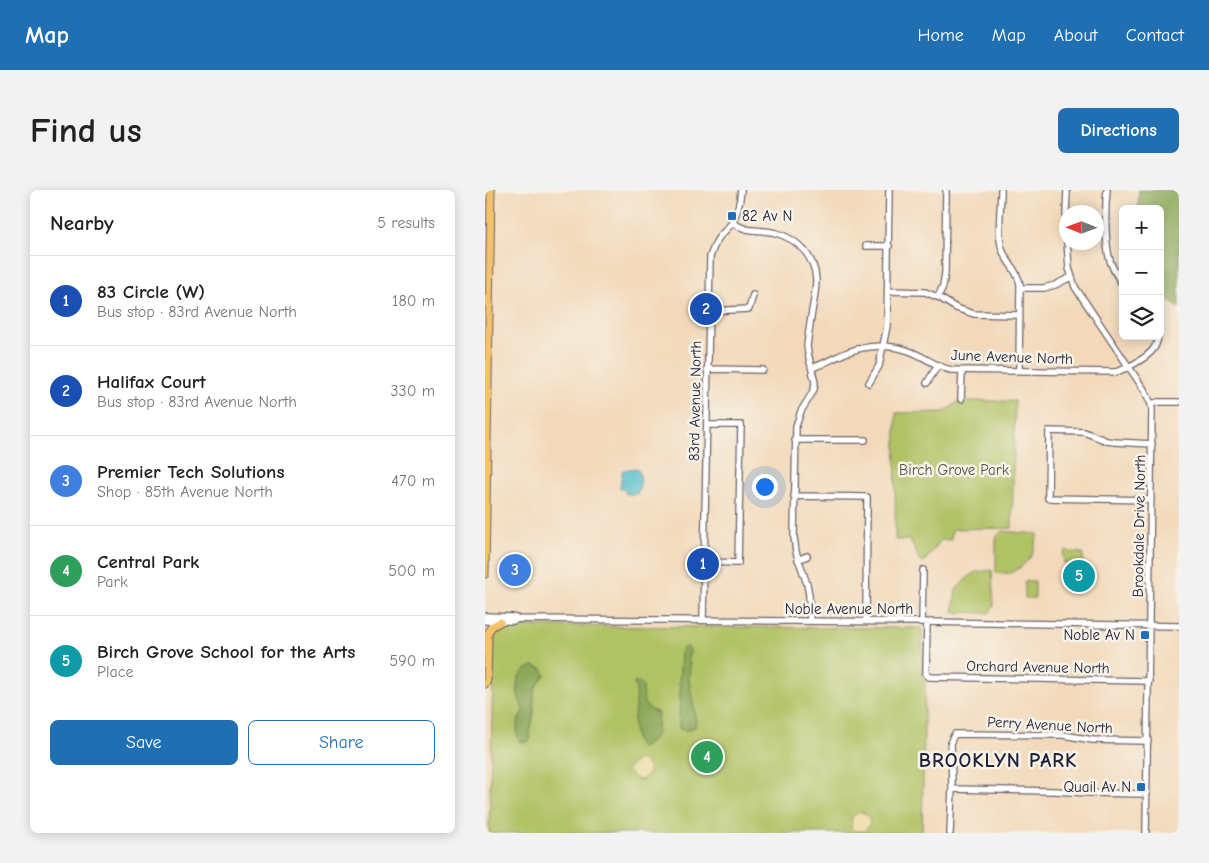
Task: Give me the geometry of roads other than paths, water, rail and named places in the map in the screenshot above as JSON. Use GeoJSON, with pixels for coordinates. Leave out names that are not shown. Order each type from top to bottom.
{"type":"FeatureCollection","features":[{"type":"Feature","properties":{"kind":"main road"},"geometry":{"type":"LineString","coordinates":[[485,574],[488,228],[491,190]]}},
{"type":"Feature","properties":{"kind":"main road"},"geometry":{"type":"LineString","coordinates":[[485,684],[487,681],[488,634],[491,627],[500,622]]}},
{"type":"Feature","properties":{"kind":"street","name":"83rd Avenue North"},"geometry":{"type":"LineString","coordinates":[[703,620],[710,257],[714,245],[732,222],[739,208],[741,190]]}},
{"type":"Feature","properties":{"kind":"street"},"geometry":{"type":"LineString","coordinates":[[869,383],[879,366],[887,326],[889,190]]}},
{"type":"Feature","properties":{"kind":"street"},"geometry":{"type":"LineString","coordinates":[[938,297],[943,286],[945,273],[946,190]]}},
{"type":"Feature","properties":{"kind":"street"},"geometry":{"type":"LineString","coordinates":[[1001,190],[1001,242],[1005,255],[1019,277],[1019,371]]}},
{"type":"Feature","properties":{"kind":"street","name":"Brookdale Drive North"},"geometry":{"type":"LineString","coordinates":[[1066,205],[1067,190]]}},
{"type":"Feature","properties":{"kind":"street"},"geometry":{"type":"LineString","coordinates":[[1107,190],[1106,211],[1109,257],[1119,279]]}},
{"type":"Feature","properties":{"kind":"street"},"geometry":{"type":"LineString","coordinates":[[732,222],[746,230],[776,233],[791,239],[804,250],[813,264],[817,294],[807,346],[815,383],[814,389],[798,418],[795,440],[794,545],[807,584],[810,621]]}},
{"type":"Feature","properties":{"kind":"street"},"geometry":{"type":"LineString","coordinates":[[866,246],[889,246]]}},
{"type":"Feature","properties":{"kind":"street","name":"Brookdale Drive North"},"geometry":{"type":"LineString","coordinates":[[1067,250],[1071,278],[1080,295],[1145,391],[1151,404],[1153,416],[1146,833]]}},
{"type":"Feature","properties":{"kind":"street"},"geometry":{"type":"LineString","coordinates":[[1020,288],[1044,288],[1071,278]]}},
{"type":"Feature","properties":{"kind":"street"},"geometry":{"type":"LineString","coordinates":[[888,291],[919,291],[931,294],[956,308],[974,314],[1019,315]]}},
{"type":"Feature","properties":{"kind":"street"},"geometry":{"type":"LineString","coordinates":[[708,311],[749,309],[753,295]]}},
{"type":"Feature","properties":{"kind":"street"},"geometry":{"type":"LineString","coordinates":[[1129,367],[1153,350],[1157,340]]}},
{"type":"Feature","properties":{"kind":"street","name":"June Avenue North"},"geometry":{"type":"LineString","coordinates":[[812,368],[861,348],[883,346],[907,350],[945,369],[962,371],[1116,372],[1129,367]]}},
{"type":"Feature","properties":{"kind":"street"},"geometry":{"type":"LineString","coordinates":[[927,382],[938,365]]}},
{"type":"Feature","properties":{"kind":"street"},"geometry":{"type":"LineString","coordinates":[[707,369],[763,370]]}},
{"type":"Feature","properties":{"kind":"street"},"geometry":{"type":"LineString","coordinates":[[961,399],[962,371]]}},
{"type":"Feature","properties":{"kind":"street"},"geometry":{"type":"LineString","coordinates":[[1151,404],[1179,402]]}},
{"type":"Feature","properties":{"kind":"street"},"geometry":{"type":"LineString","coordinates":[[705,562],[738,563],[741,425],[707,425]]}},
{"type":"Feature","properties":{"kind":"street"},"geometry":{"type":"LineString","coordinates":[[1151,500],[1048,498],[1049,430],[1084,432],[1107,441],[1152,444]]}},
{"type":"Feature","properties":{"kind":"street"},"geometry":{"type":"LineString","coordinates":[[795,440],[865,440]]}},
{"type":"Feature","properties":{"kind":"street"},"geometry":{"type":"LineString","coordinates":[[795,496],[867,497],[866,621]]}},
{"type":"Feature","properties":{"kind":"street"},"geometry":{"type":"LineString","coordinates":[[798,560],[807,556]]}},
{"type":"Feature","properties":{"kind":"street"},"geometry":{"type":"LineString","coordinates":[[923,570],[924,622]]}},
{"type":"Feature","properties":{"kind":"street","name":"Noble Avenue North"},"geometry":{"type":"LineString","coordinates":[[485,616],[519,619],[866,621],[1179,626]]}},
{"type":"Feature","properties":{"kind":"street","name":"Noble Avenue North"},"geometry":{"type":"LineString","coordinates":[[485,621],[500,622],[519,619]]}},
{"type":"Feature","properties":{"kind":"street","name":"Orchard Avenue North"},"geometry":{"type":"LineString","coordinates":[[924,622],[926,671],[927,676],[932,678],[1149,681]]}},
{"type":"Feature","properties":{"kind":"street","name":"Perry Avenue North"},"geometry":{"type":"LineString","coordinates":[[951,789],[951,742],[955,734],[1063,735],[1093,740],[1148,741]]}},
{"type":"Feature","properties":{"kind":"street"},"geometry":{"type":"LineString","coordinates":[[950,833],[951,789],[1055,790],[1090,794],[1147,794]]}},
{"type":"Feature","properties":{"kind":"water"},"geometry":{"type":"Polygon","coordinates":[[[637,468],[640,484],[637,494],[626,494],[624,489],[620,488],[622,472],[623,470],[637,468]]]}},
{"type":"Feature","properties":{"kind":"place","name":"82 Av N"},"geometry":{"type":"Point","coordinates":[732,216]}},
{"type":"Feature","properties":{"kind":"place","name":"Halifax Court"},"geometry":{"type":"Point","coordinates":[706,309]}},
{"type":"Feature","properties":{"kind":"place","name":"83 Circle (W)"},"geometry":{"type":"Point","coordinates":[703,564]}},
{"type":"Feature","properties":{"kind":"place","name":"Premier Tech Solutions"},"geometry":{"type":"Point","coordinates":[515,570]}},
{"type":"Feature","properties":{"kind":"place","name":"Birch Grove School for the Arts"},"geometry":{"type":"Point","coordinates":[1079,576]}},
{"type":"Feature","properties":{"kind":"place","name":"Noble Av N"},"geometry":{"type":"Point","coordinates":[1145,635]}},
{"type":"Feature","properties":{"kind":"place","name":"Central Park"},"geometry":{"type":"Point","coordinates":[707,757]}},
{"type":"Feature","properties":{"kind":"place","name":"Quail Av N"},"geometry":{"type":"Point","coordinates":[1141,787]}},
{"type":"Feature","properties":{"kind":"district","name":"BROOKLYN PARK"},"geometry":{"type":"Point","coordinates":[998,760]}},
{"type":"Feature","properties":{"kind":"park label","name":"Birch Grove Park"},"geometry":{"type":"Point","coordinates":[954,470]}}]}
